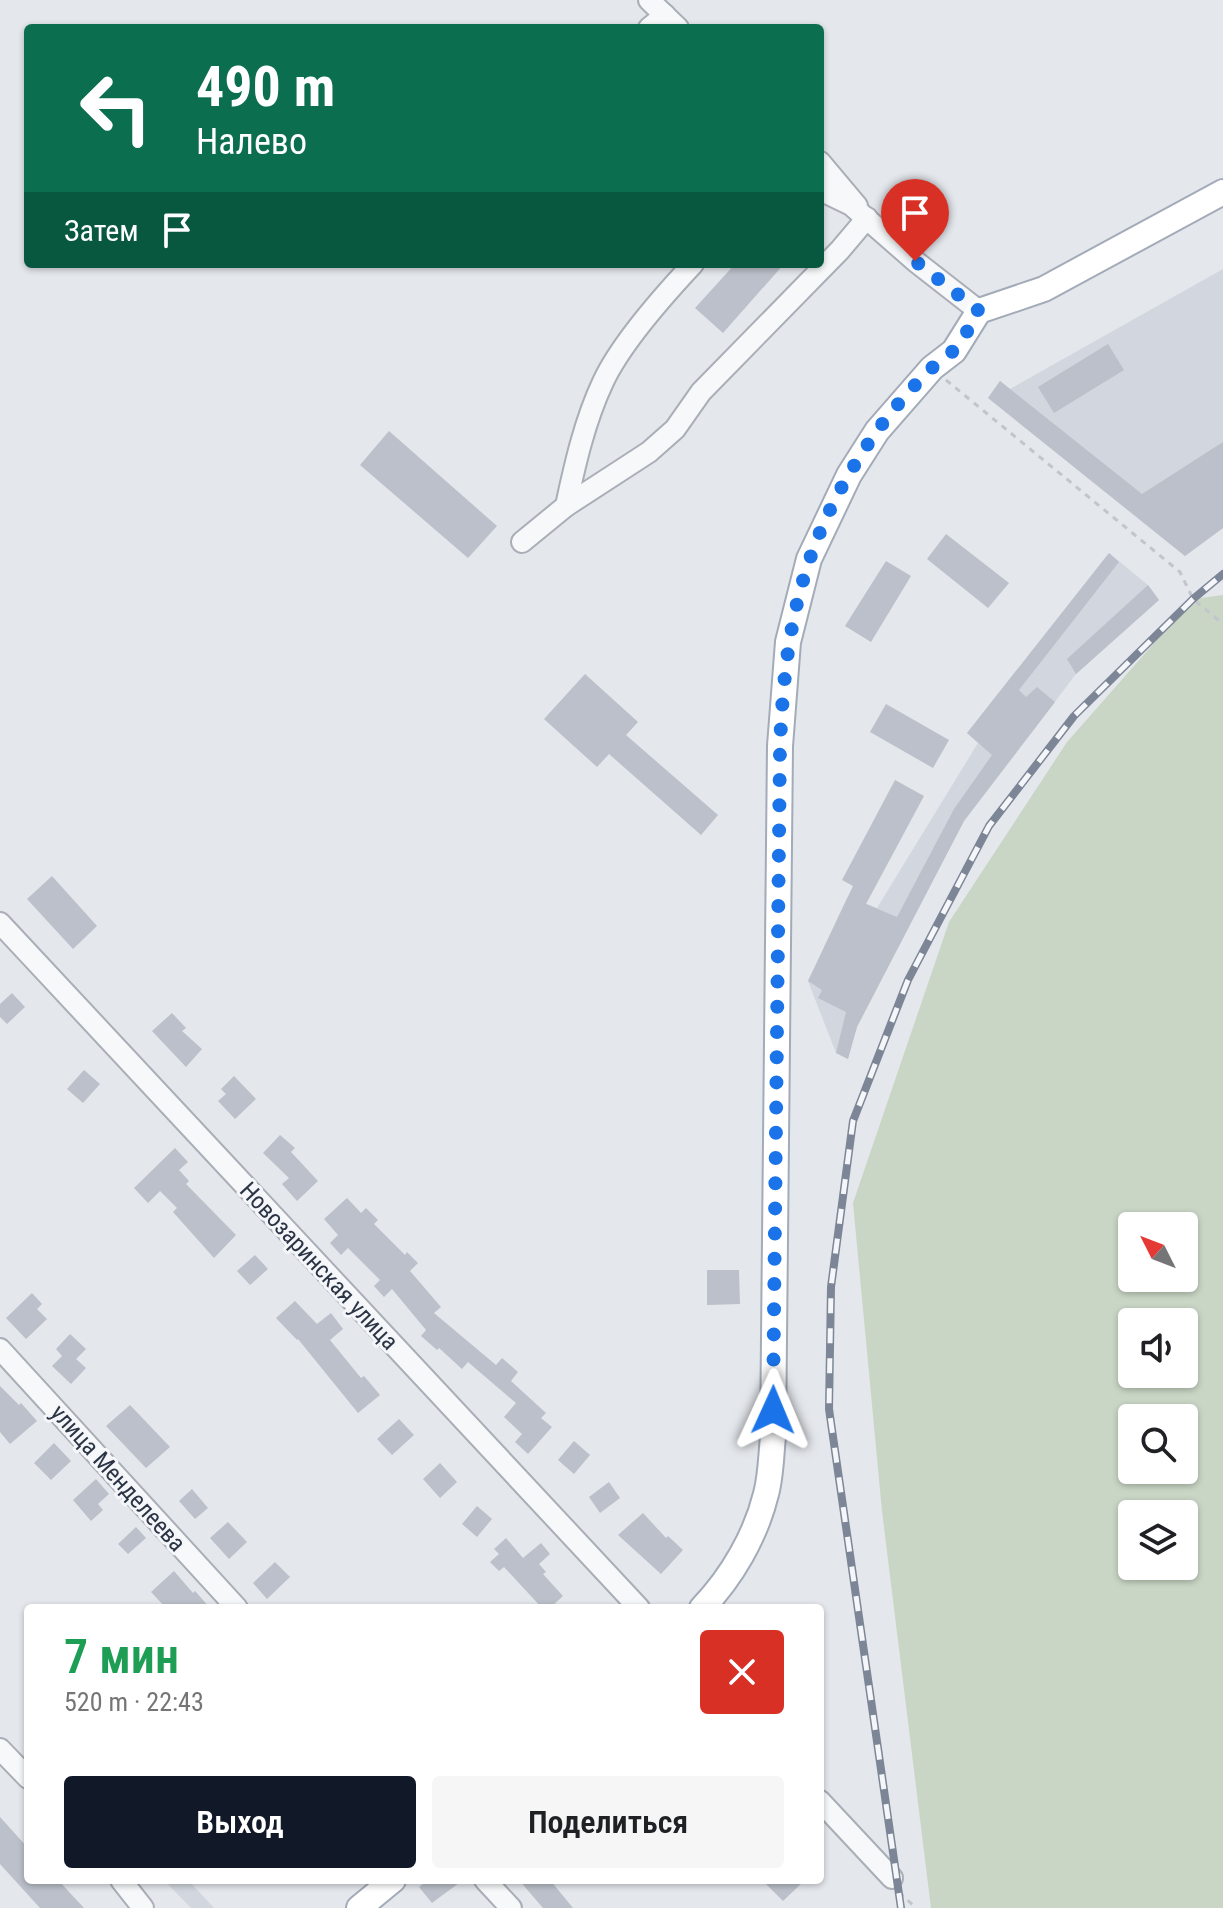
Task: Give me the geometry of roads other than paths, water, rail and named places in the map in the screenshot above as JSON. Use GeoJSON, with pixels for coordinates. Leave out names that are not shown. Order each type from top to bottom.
{"type":"FeatureCollection","features":[{"type":"Feature","properties":{"kind":"main road"},"geometry":{"type":"LineString","coordinates":[[706,1604],[749,1543],[767,1493],[773,1437],[780,746],[788,642],[809,559],[828,514],[877,431],[932,368],[954,351],[979,311],[1044,289],[1223,192]]}},
{"type":"Feature","properties":{"kind":"main road"},"geometry":{"type":"LineString","coordinates":[[359,1908],[388,1884]]}},
{"type":"Feature","properties":{"kind":"street"},"geometry":{"type":"LineString","coordinates":[[649,0],[664,24]]}},
{"type":"Feature","properties":{"kind":"street"},"geometry":{"type":"LineString","coordinates":[[824,166],[867,218]]}},
{"type":"Feature","properties":{"kind":"street"},"geometry":{"type":"LineString","coordinates":[[824,192],[851,205],[979,311]]}},
{"type":"Feature","properties":{"kind":"street"},"geometry":{"type":"LineString","coordinates":[[824,266],[867,218]]}},
{"type":"Feature","properties":{"kind":"street"},"geometry":{"type":"LineString","coordinates":[[566,506],[578,452],[603,380],[639,329],[690,268]]}},
{"type":"Feature","properties":{"kind":"street"},"geometry":{"type":"LineString","coordinates":[[522,542],[566,506],[649,452],[675,429],[701,392],[822,268]]}},
{"type":"Feature","properties":{"kind":"street","name":"Новозаринская улица"},"geometry":{"type":"LineString","coordinates":[[0,923],[635,1604]]}},
{"type":"Feature","properties":{"kind":"street","name":"улица Менделеева"},"geometry":{"type":"LineString","coordinates":[[0,1349],[233,1604]]}},
{"type":"Feature","properties":{"kind":"street"},"geometry":{"type":"LineString","coordinates":[[0,1749],[24,1774]]}},
{"type":"Feature","properties":{"kind":"street"},"geometry":{"type":"LineString","coordinates":[[824,1805],[892,1878]]}},
{"type":"Feature","properties":{"kind":"street"},"geometry":{"type":"LineString","coordinates":[[124,1884],[143,1908]]}},
{"type":"Feature","properties":{"kind":"street"},"geometry":{"type":"LineString","coordinates":[[489,1884],[511,1908]]}},
{"type":"Feature","properties":{"kind":"railway"},"geometry":{"type":"LineString","coordinates":[[901,1908],[829,1409],[831,1287],[853,1121],[908,980],[989,826],[1074,716],[1193,599],[1223,574]]}}]}
